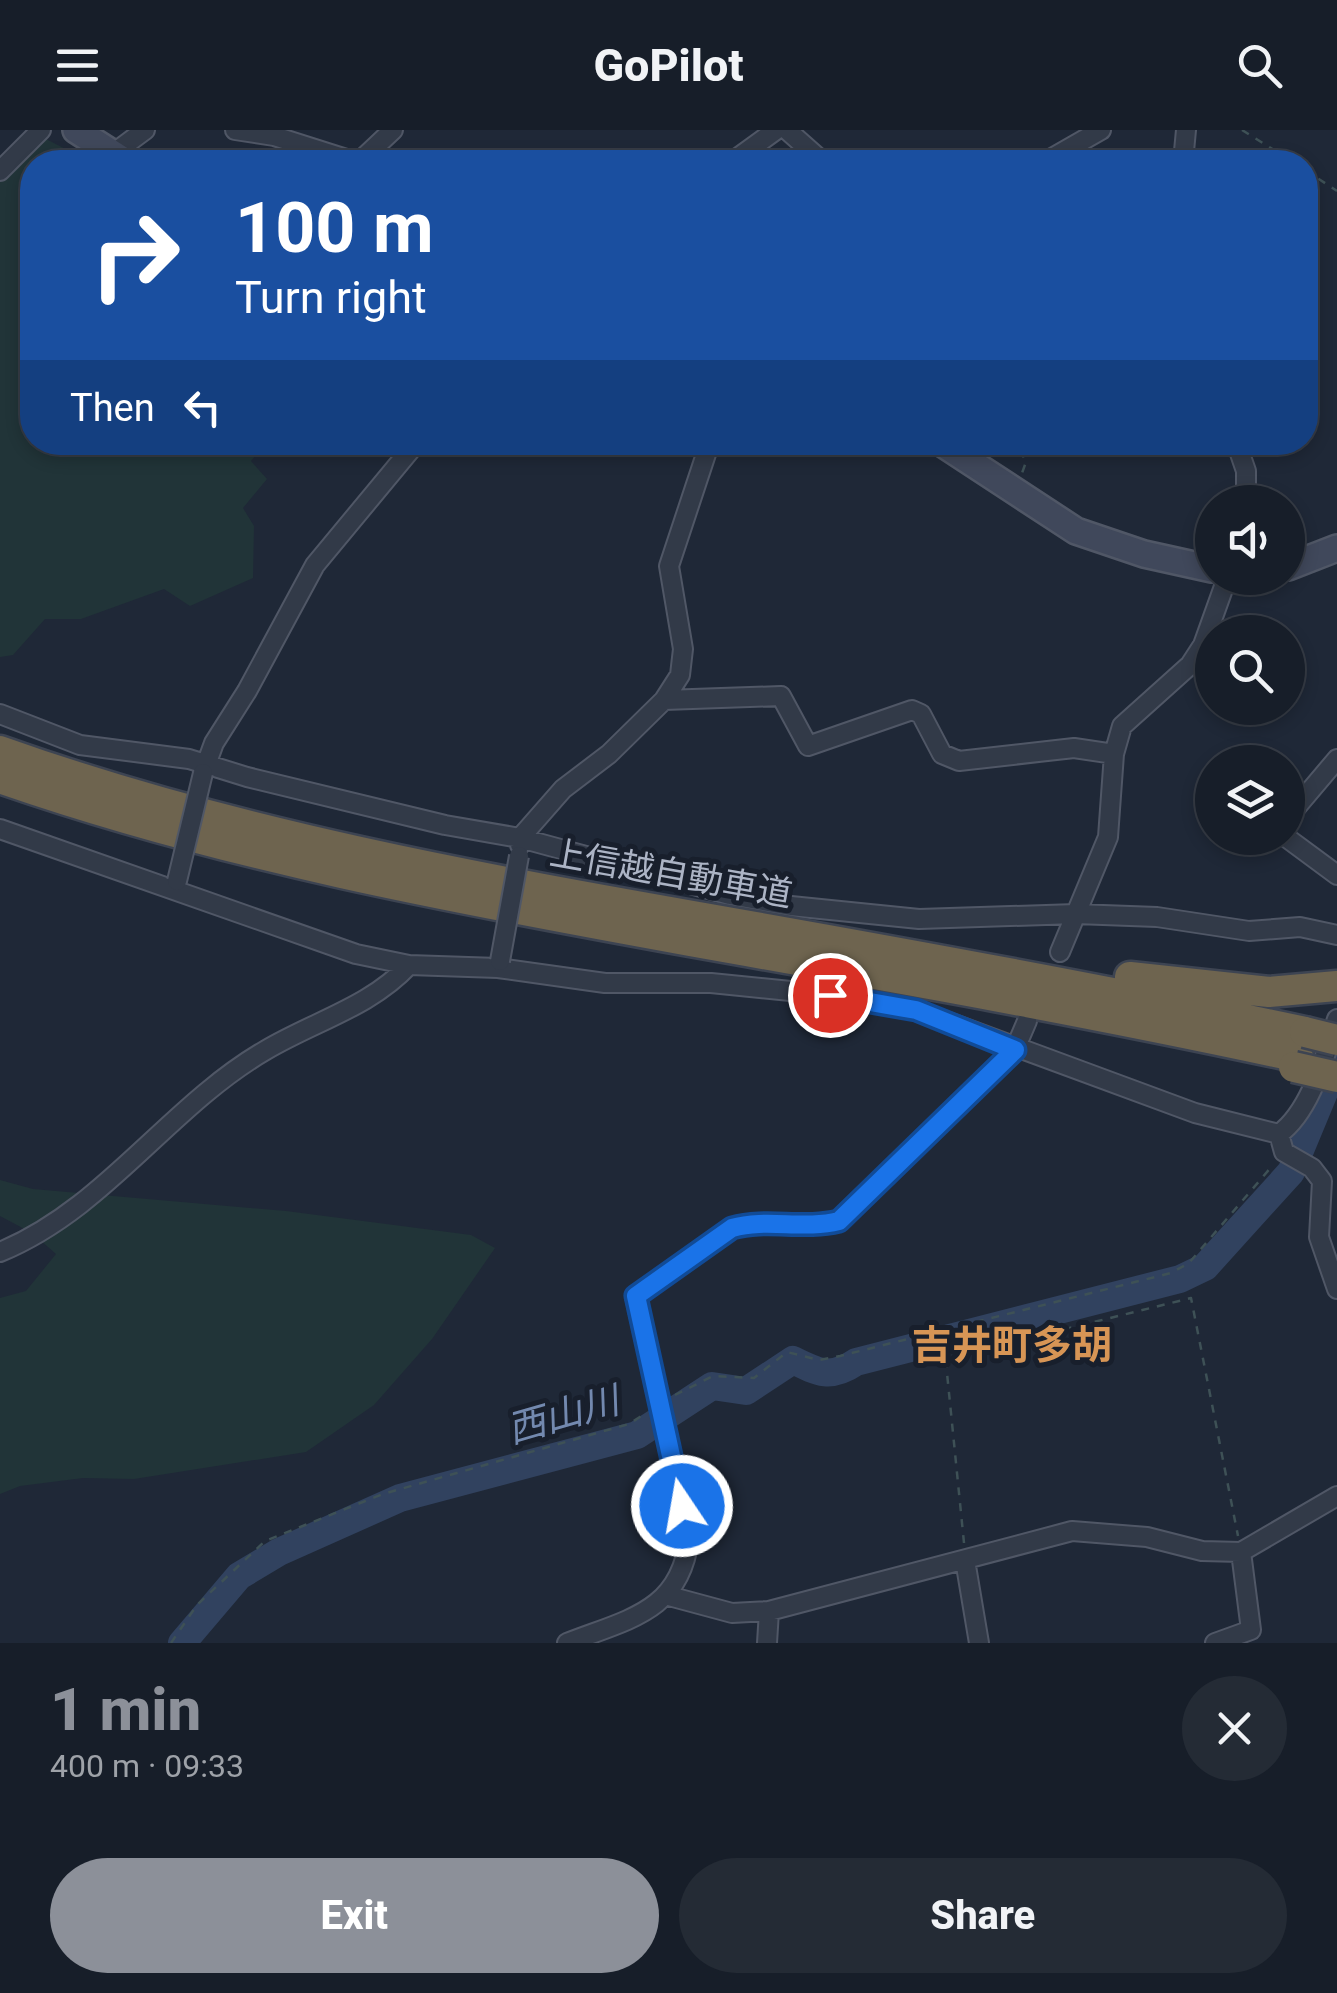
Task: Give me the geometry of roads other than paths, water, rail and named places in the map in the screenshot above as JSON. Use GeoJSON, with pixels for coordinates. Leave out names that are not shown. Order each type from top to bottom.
{"type":"FeatureCollection","features":[{"type":"Feature","properties":{"kind":"highway","name":"上信越自動車道"},"geometry":{"type":"LineString","coordinates":[[0,752],[170,804],[360,852],[839,942],[1299,1052],[1337,1066]]}},
{"type":"Feature","properties":{"kind":"highway","name":"上信越自動車道"},"geometry":{"type":"LineString","coordinates":[[0,778],[179,832],[422,891],[1299,1052],[1337,1040]]}},
{"type":"Feature","properties":{"kind":"highway"},"geometry":{"type":"LineString","coordinates":[[839,942],[1211,987],[1305,992],[1337,986]]}},
{"type":"Feature","properties":{"kind":"highway"},"geometry":{"type":"LineString","coordinates":[[1299,1052],[1337,1077]]}},
{"type":"Feature","properties":{"kind":"street"},"geometry":{"type":"LineString","coordinates":[[22,150],[42,130]]}},
{"type":"Feature","properties":{"kind":"street"},"geometry":{"type":"LineString","coordinates":[[76,130],[107,150]]}},
{"type":"Feature","properties":{"kind":"street"},"geometry":{"type":"LineString","coordinates":[[127,150],[145,130]]}},
{"type":"Feature","properties":{"kind":"street"},"geometry":{"type":"LineString","coordinates":[[236,130],[274,136],[319,150]]}},
{"type":"Feature","properties":{"kind":"street"},"geometry":{"type":"LineString","coordinates":[[371,150],[392,130]]}},
{"type":"Feature","properties":{"kind":"street"},"geometry":{"type":"LineString","coordinates":[[748,150],[776,130]]}},
{"type":"Feature","properties":{"kind":"street"},"geometry":{"type":"LineString","coordinates":[[787,130],[810,150]]}},
{"type":"Feature","properties":{"kind":"street"},"geometry":{"type":"LineString","coordinates":[[1066,150],[1100,130]]}},
{"type":"Feature","properties":{"kind":"street"},"geometry":{"type":"LineString","coordinates":[[0,171],[20,151]]}},
{"type":"Feature","properties":{"kind":"street"},"geometry":{"type":"LineString","coordinates":[[175,885],[214,742],[247,692],[314,566],[407,455]]}},
{"type":"Feature","properties":{"kind":"street"},"geometry":{"type":"LineString","coordinates":[[499,964],[520,847],[563,789],[609,754],[664,700],[680,675],[683,649],[670,591],[673,547],[705,455]]}},
{"type":"Feature","properties":{"kind":"street"},"geometry":{"type":"LineString","coordinates":[[959,455],[1076,531],[1144,554],[1195,564]]}},
{"type":"Feature","properties":{"kind":"street"},"geometry":{"type":"LineString","coordinates":[[1240,455],[1246,485]]}},
{"type":"Feature","properties":{"kind":"street"},"geometry":{"type":"LineString","coordinates":[[1305,561],[1336,551]]}},
{"type":"Feature","properties":{"kind":"street"},"geometry":{"type":"LineString","coordinates":[[1060,952],[1108,836],[1114,754],[1122,726],[1196,655],[1220,595]]}},
{"type":"Feature","properties":{"kind":"street"},"geometry":{"type":"LineString","coordinates":[[664,700],[781,696],[808,746],[912,710],[921,714],[942,754],[959,761],[1074,748],[1114,754]]}},
{"type":"Feature","properties":{"kind":"street"},"geometry":{"type":"LineString","coordinates":[[0,714],[80,745],[190,758],[205,770],[730,896],[919,919],[1076,914],[1202,921],[1249,931],[1300,927],[1337,935]]}},
{"type":"Feature","properties":{"kind":"street"},"geometry":{"type":"LineString","coordinates":[[1305,796],[1337,759]]}},
{"type":"Feature","properties":{"kind":"street"},"geometry":{"type":"LineString","coordinates":[[0,830],[175,885],[356,954],[409,965],[499,964],[605,983],[711,984],[869,998],[916,1010],[1015,1050],[1072,1066],[1103,1082],[1282,1143],[1322,1181],[1318,1236],[1337,1289]]}},
{"type":"Feature","properties":{"kind":"street"},"geometry":{"type":"LineString","coordinates":[[1305,851],[1337,876]]}},
{"type":"Feature","properties":{"kind":"street"},"geometry":{"type":"LineString","coordinates":[[0,1252],[84,1202],[227,1076],[266,1050],[386,990],[409,965]]}},
{"type":"Feature","properties":{"kind":"street"},"geometry":{"type":"LineString","coordinates":[[1282,1143],[1310,1090],[1337,1018]]}},
{"type":"Feature","properties":{"kind":"street"},"geometry":{"type":"LineString","coordinates":[[567,1643],[669,1596],[686,1570],[689,1539],[636,1296],[732,1228],[750,1223],[820,1226],[839,1221],[1015,1050],[1026,1022]]}},
{"type":"Feature","properties":{"kind":"street"},"geometry":{"type":"LineString","coordinates":[[669,1596],[732,1613],[769,1611],[1072,1531],[1148,1537],[1202,1551],[1241,1552],[1337,1496]]}},
{"type":"Feature","properties":{"kind":"street"},"geometry":{"type":"LineString","coordinates":[[1215,1643],[1251,1630],[1241,1552]]}},
{"type":"Feature","properties":{"kind":"street"},"geometry":{"type":"LineString","coordinates":[[966,1560],[979,1643]]}},
{"type":"Feature","properties":{"kind":"street"},"geometry":{"type":"LineString","coordinates":[[767,1643],[769,1611]]}},
{"type":"Feature","properties":{"kind":"waterway","name":"西山川"},"geometry":{"type":"LineString","coordinates":[[182,1643],[239,1576],[279,1552],[400,1498],[637,1435],[712,1386],[746,1391],[793,1360],[818,1371],[839,1371],[856,1362],[1180,1279],[1205,1267],[1291,1172],[1337,1061]]}},
{"type":"Feature","properties":{"kind":"district","name":"吉井町多胡"},"geometry":{"type":"Point","coordinates":[1012,1345]}}]}
